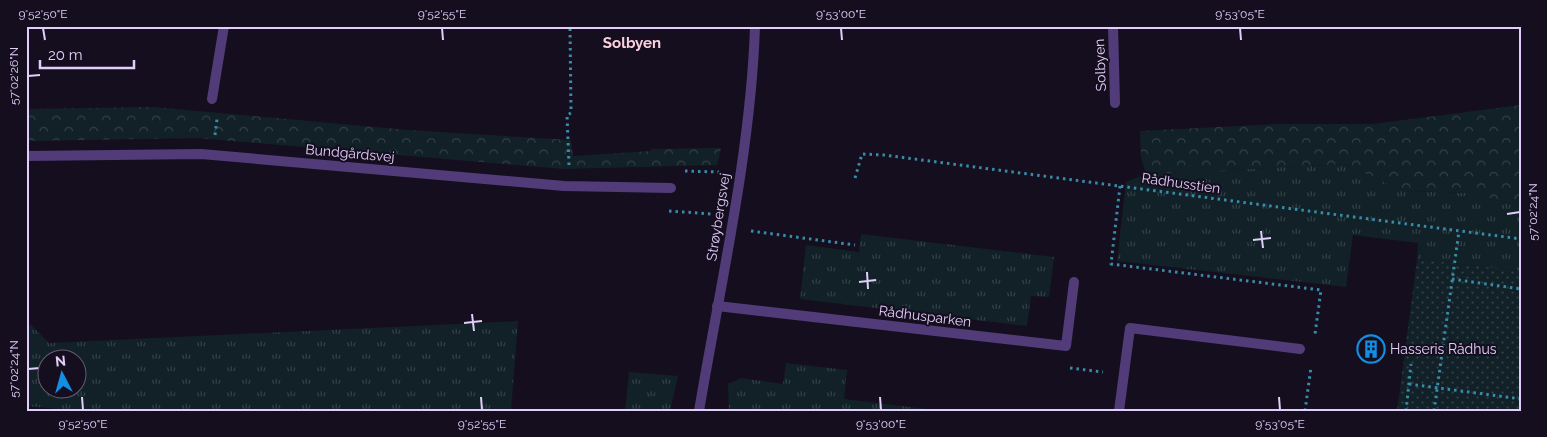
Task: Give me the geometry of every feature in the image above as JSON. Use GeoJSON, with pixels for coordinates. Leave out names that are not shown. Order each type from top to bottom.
{"type":"FeatureCollection","features":[{"type":"Feature","properties":{"kind":"street"},"geometry":{"type":"LineString","coordinates":[[212,99],[224,26]]}},
{"type":"Feature","properties":{"kind":"street","name":"Strøybergsvej"},"geometry":{"type":"LineString","coordinates":[[698,411],[731,228],[754,63],[755,26]]}},
{"type":"Feature","properties":{"kind":"street","name":"Solbyen"},"geometry":{"type":"LineString","coordinates":[[1113,26],[1115,102]]}},
{"type":"Feature","properties":{"kind":"street","name":"Bundgårdsvej"},"geometry":{"type":"LineString","coordinates":[[26,156],[201,154],[570,186],[671,188]]}},
{"type":"Feature","properties":{"kind":"street","name":"Rådhusparken"},"geometry":{"type":"LineString","coordinates":[[717,306],[1066,346],[1074,282]]}},
{"type":"Feature","properties":{"kind":"street"},"geometry":{"type":"LineString","coordinates":[[1119,411],[1130,328],[1300,349]]}},
{"type":"Feature","properties":{"kind":"path"},"geometry":{"type":"LineString","coordinates":[[570,26],[571,113],[566,115],[570,186]]}},
{"type":"Feature","properties":{"kind":"path"},"geometry":{"type":"LineString","coordinates":[[215,139],[217,114]]}},
{"type":"Feature","properties":{"kind":"path","name":"Rådhusstien"},"geometry":{"type":"LineString","coordinates":[[855,178],[862,154],[884,155],[1521,239]]}},
{"type":"Feature","properties":{"kind":"path"},"geometry":{"type":"LineString","coordinates":[[1120,186],[1111,264],[1321,290]]}},
{"type":"Feature","properties":{"kind":"path"},"geometry":{"type":"LineString","coordinates":[[731,228],[855,245]]}},
{"type":"Feature","properties":{"kind":"path"},"geometry":{"type":"LineString","coordinates":[[1434,411],[1459,231]]}},
{"type":"Feature","properties":{"kind":"path"},"geometry":{"type":"LineString","coordinates":[[1452,279],[1521,289]]}},
{"type":"Feature","properties":{"kind":"path"},"geometry":{"type":"LineString","coordinates":[[1406,411],[1411,364]]}},
{"type":"Feature","properties":{"kind":"path"},"geometry":{"type":"LineString","coordinates":[[1063,367],[1124,374]]}},
{"type":"Feature","properties":{"kind":"path"},"geometry":{"type":"LineString","coordinates":[[1409,384],[1521,399]]}},
{"type":"Feature","properties":{"kind":"green space"},"geometry":{"type":"Polygon","coordinates":[[[1521,105],[1521,207],[1472,193],[1404,191],[1344,164],[1146,174],[1141,157],[1140,131],[1275,124],[1373,124],[1521,105]]]}},
{"type":"Feature","properties":{"kind":"green space"},"geometry":{"type":"Polygon","coordinates":[[[153,107],[408,130],[571,140],[573,156],[651,151],[651,149],[721,148],[717,165],[564,169],[197,138],[26,141],[26,109],[153,107]]]}},
{"type":"Feature","properties":{"kind":"green space"},"geometry":{"type":"Polygon","coordinates":[[[1344,164],[1404,191],[1472,193],[1521,207],[1521,271],[1417,259],[1418,243],[1353,235],[1346,287],[1117,261],[1126,182],[1146,174],[1344,164]]]}},
{"type":"Feature","properties":{"kind":"green space"},"geometry":{"type":"Polygon","coordinates":[[[861,234],[1054,257],[1049,297],[1031,296],[1027,326],[800,299],[806,245],[859,252],[861,234]]]}},
{"type":"Feature","properties":{"kind":"green space"},"geometry":{"type":"Polygon","coordinates":[[[1417,259],[1521,271],[1521,411],[1397,411],[1417,259]]]}},
{"type":"Feature","properties":{"kind":"green space"},"geometry":{"type":"Polygon","coordinates":[[[518,321],[511,411],[79,411],[26,406],[26,325],[31,325],[49,343],[518,321]]]}},
{"type":"Feature","properties":{"kind":"green space"},"geometry":{"type":"Polygon","coordinates":[[[786,363],[847,370],[844,399],[942,411],[729,411],[728,384],[741,378],[783,384],[786,363]]]}},
{"type":"Feature","properties":{"kind":"green space"},"geometry":{"type":"Polygon","coordinates":[[[629,372],[678,376],[670,411],[625,411],[629,372]]]}},
{"type":"Feature","properties":{"kind":"place","name":"Hasseris Rådhus"},"geometry":{"type":"Point","coordinates":[1371,349]}},
{"type":"Feature","properties":{"kind":"district","name":"Solbyen"},"geometry":{"type":"Point","coordinates":[632,43]}}]}
